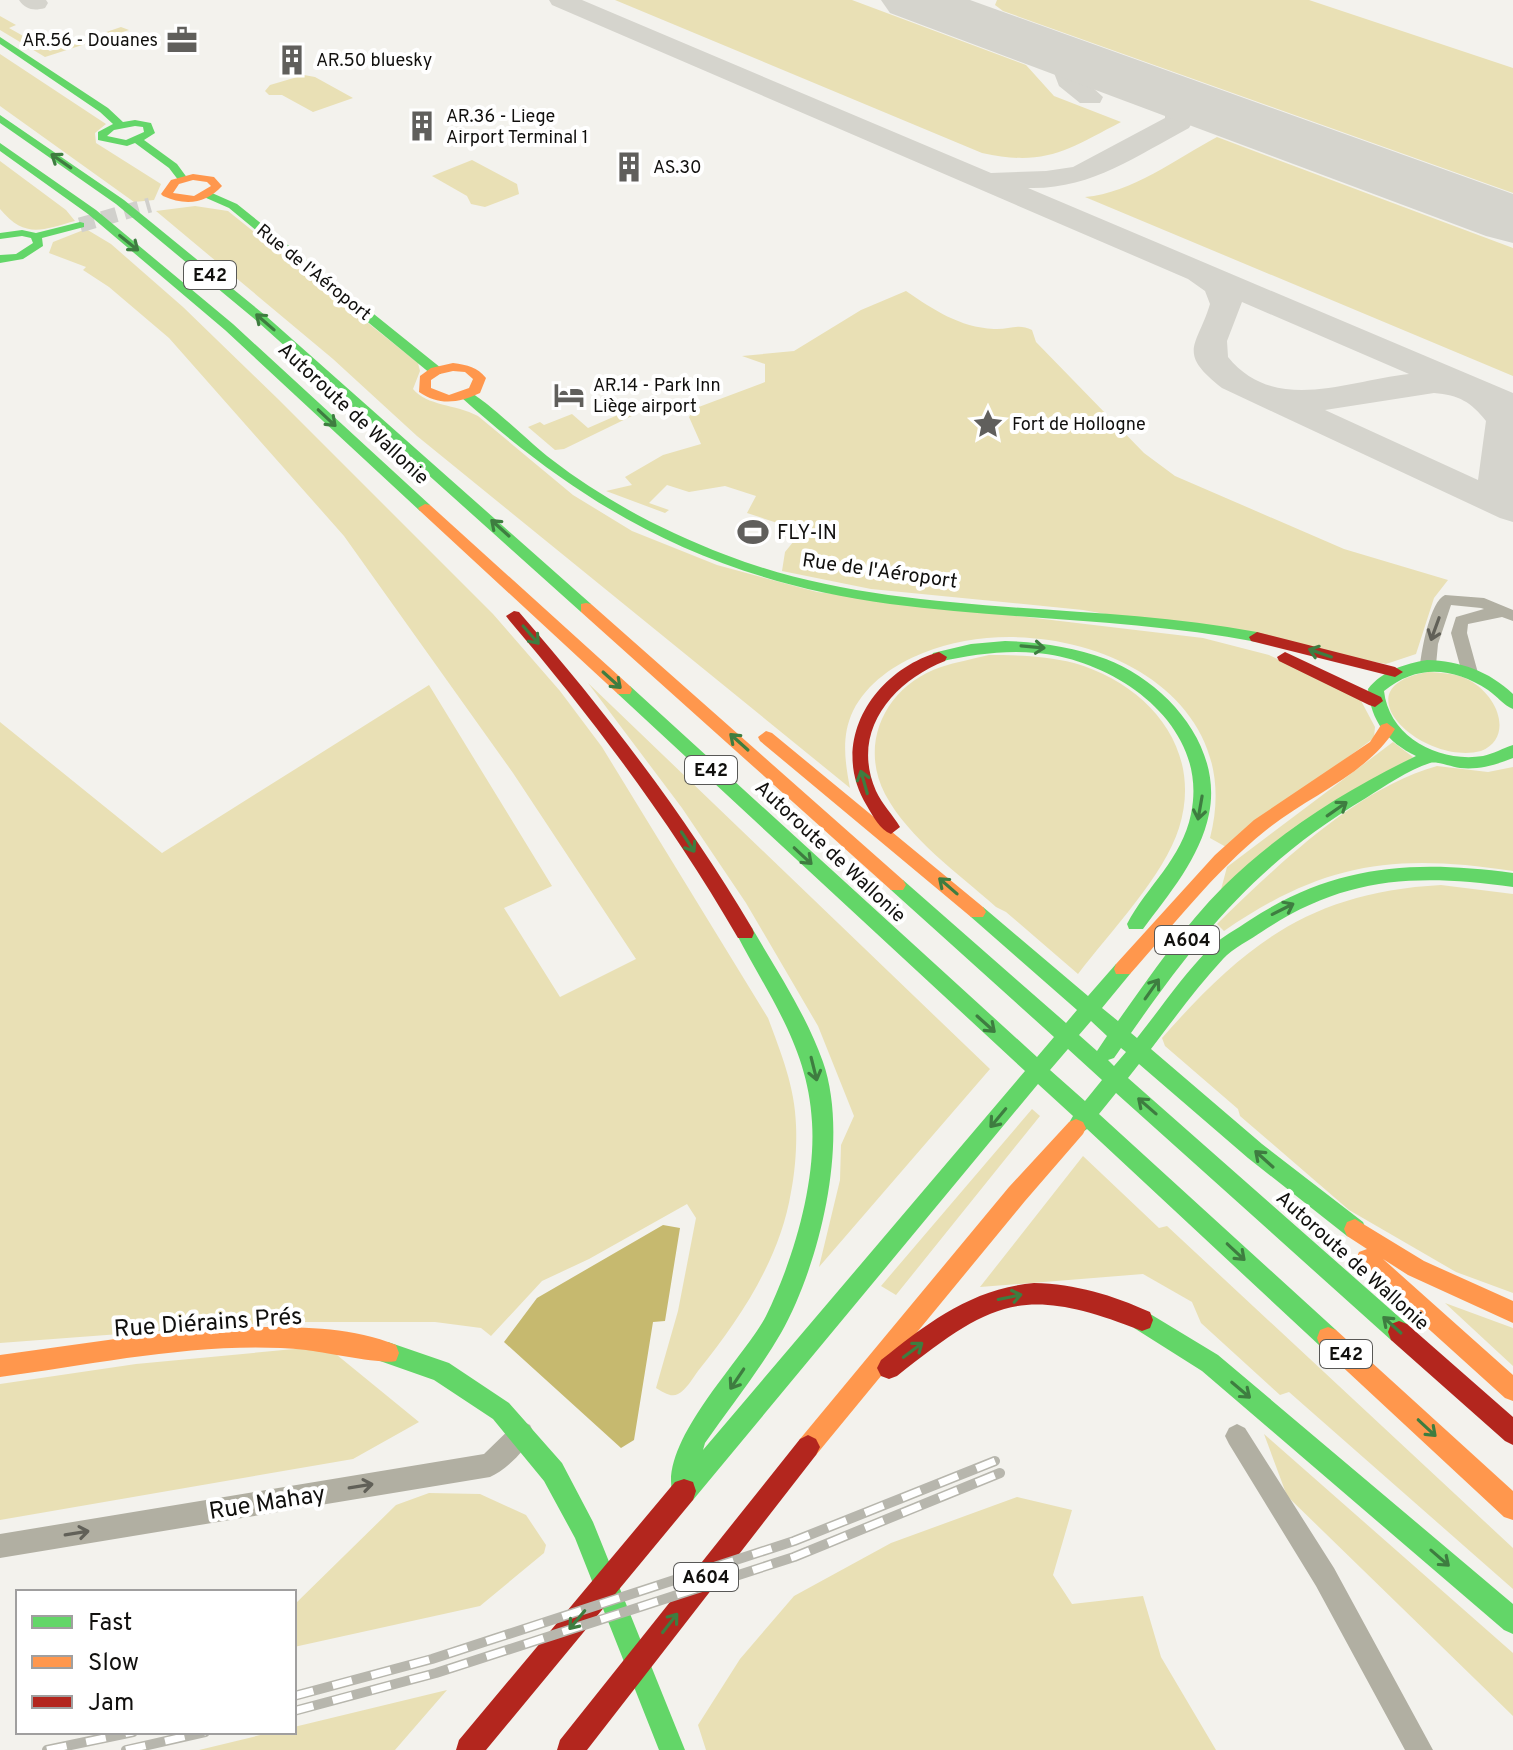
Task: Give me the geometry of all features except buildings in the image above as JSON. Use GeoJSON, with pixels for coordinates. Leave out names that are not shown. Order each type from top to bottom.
{"type":"FeatureCollection","features":[{"type":"Feature","properties":{"kind":"main road","name":"Rue de l'Aéroport"},"geometry":{"type":"LineString","coordinates":[[0,40],[104,110],[119,124],[105,131],[102,138],[121,144],[139,141],[173,166],[183,179],[202,177],[215,182],[217,186],[208,195],[233,206],[436,371]]}},
{"type":"Feature","properties":{"kind":"main road","name":"Autoroute de Wallonie"},"geometry":{"type":"LineString","coordinates":[[0,118],[177,247],[600,617],[1513,1433]]}},
{"type":"Feature","properties":{"kind":"main road","name":"Autoroute de Wallonie"},"geometry":{"type":"LineString","coordinates":[[0,146],[92,212],[229,327],[1513,1508]]}},
{"type":"Feature","properties":{"kind":"main road"},"geometry":{"type":"LineString","coordinates":[[171,197],[167,190],[183,179]]}},
{"type":"Feature","properties":{"kind":"main road"},"geometry":{"type":"LineString","coordinates":[[150,205],[171,197],[189,200],[208,195]]}},
{"type":"Feature","properties":{"kind":"main road"},"geometry":{"type":"LineString","coordinates":[[3,228],[36,236],[80,225]]}},
{"type":"Feature","properties":{"kind":"main road"},"geometry":{"type":"LineString","coordinates":[[0,259],[29,253],[39,244],[36,236]]}},
{"type":"Feature","properties":{"kind":"main road"},"geometry":{"type":"LineString","coordinates":[[461,368],[475,372],[480,384],[467,395],[441,398],[427,393],[423,384],[436,371],[461,368]]}},
{"type":"Feature","properties":{"kind":"main road","name":"Rue de l'Aéroport"},"geometry":{"type":"LineString","coordinates":[[467,395],[579,491],[605,508],[667,539],[715,557],[825,588],[1246,635],[1296,645],[1363,668],[1395,672]]}},
{"type":"Feature","properties":{"kind":"main road"},"geometry":{"type":"LineString","coordinates":[[492,571],[495,594],[589,702],[660,800],[723,895],[795,1020],[814,1065],[823,1124],[817,1197],[807,1244],[779,1313],[694,1438],[680,1495]]}},
{"type":"Feature","properties":{"kind":"main road"},"geometry":{"type":"LineString","coordinates":[[600,617],[630,626],[681,667]]}},
{"type":"Feature","properties":{"kind":"main road","name":"Rue de l'Aéroport"},"geometry":{"type":"LineString","coordinates":[[1195,630],[1284,657],[1375,701]]}},
{"type":"Feature","properties":{"kind":"main road"},"geometry":{"type":"LineString","coordinates":[[905,848],[869,797],[862,779],[860,734],[869,711],[883,690],[921,664],[946,655],[996,646],[1058,649],[1127,675],[1161,701],[1176,718],[1190,741],[1198,767],[1202,792],[1199,816],[1178,867],[1094,981],[1049,1058]]}},
{"type":"Feature","properties":{"kind":"main road"},"geometry":{"type":"LineString","coordinates":[[1513,703],[1490,683],[1470,673],[1428,665],[1395,672],[1378,687],[1375,701],[1387,729],[1429,757],[1454,763],[1478,764],[1499,760],[1513,751]]}},
{"type":"Feature","properties":{"kind":"main road"},"geometry":{"type":"LineString","coordinates":[[751,725],[879,831],[905,848],[1227,1126],[1301,1192],[1331,1226],[1513,1390]]}},
{"type":"Feature","properties":{"kind":"main road","name":"A604"},"geometry":{"type":"LineString","coordinates":[[469,1750],[811,1338],[1160,926],[1221,860],[1260,825],[1376,746],[1387,729]]}},
{"type":"Feature","properties":{"kind":"main road","name":"A604"},"geometry":{"type":"LineString","coordinates":[[570,1750],[841,1405],[1017,1194],[1045,1139],[1186,941],[1243,879],[1372,783],[1429,757]]}},
{"type":"Feature","properties":{"kind":"main road"},"geometry":{"type":"LineString","coordinates":[[1017,1194],[1054,1156],[1218,951],[1244,931],[1313,895],[1360,880],[1418,872],[1455,872],[1513,880]]}},
{"type":"Feature","properties":{"kind":"main road"},"geometry":{"type":"LineString","coordinates":[[1301,1192],[1410,1267],[1464,1294],[1513,1312]]}},
{"type":"Feature","properties":{"kind":"main road"},"geometry":{"type":"LineString","coordinates":[[841,1405],[977,1305],[1018,1295],[1057,1293],[1095,1299],[1161,1327],[1210,1363],[1513,1621]]}},
{"type":"Feature","properties":{"kind":"main road","name":"Rue Diérains Prés"},"geometry":{"type":"LineString","coordinates":[[0,1366],[245,1339],[305,1337],[337,1340],[398,1353],[456,1380],[483,1398],[522,1433],[552,1471],[583,1529],[672,1750]]}},
{"type":"Feature","properties":{"kind":"street"},"geometry":{"type":"LineString","coordinates":[[1428,665],[1430,644],[1445,600],[1484,603],[1509,614]]}},
{"type":"Feature","properties":{"kind":"street"},"geometry":{"type":"LineString","coordinates":[[1470,673],[1459,633],[1461,621],[1475,615],[1509,614]]}},
{"type":"Feature","properties":{"kind":"street","name":"Rue Mahay"},"geometry":{"type":"LineString","coordinates":[[0,1546],[490,1465],[522,1433]]}},
{"type":"Feature","properties":{"kind":"street"},"geometry":{"type":"LineString","coordinates":[[1237,1436],[1325,1577],[1420,1750]]}},
{"type":"Feature","properties":{"kind":"shaded area"},"geometry":{"type":"Polygon","coordinates":[[[615,0],[852,0],[1026,65],[1054,96],[1121,122],[1070,148],[1039,157],[1004,157],[982,153],[615,0]]]}},
{"type":"Feature","properties":{"kind":"shaded area"},"geometry":{"type":"Polygon","coordinates":[[[997,0],[1309,0],[1513,68],[1513,193],[1003,11],[995,5],[997,0]]]}},
{"type":"Feature","properties":{"kind":"shaded area"},"geometry":{"type":"Polygon","coordinates":[[[0,16],[16,25],[9,28],[50,51],[121,27],[129,30],[45,57],[0,30],[0,16]]]}},
{"type":"Feature","properties":{"kind":"shaded area"},"geometry":{"type":"Polygon","coordinates":[[[0,54],[106,124],[95,133],[96,143],[161,184],[154,200],[134,202],[0,106],[0,54]]]}},
{"type":"Feature","properties":{"kind":"shaded area"},"geometry":{"type":"Polygon","coordinates":[[[304,75],[315,77],[353,98],[313,112],[282,95],[269,95],[265,91],[270,85],[304,75]]]}},
{"type":"Feature","properties":{"kind":"shaded area"},"geometry":{"type":"Polygon","coordinates":[[[1217,137],[1513,248],[1513,376],[1085,197],[1137,182],[1217,137]]]}},
{"type":"Feature","properties":{"kind":"shaded area"},"geometry":{"type":"Polygon","coordinates":[[[472,160],[517,184],[519,194],[485,207],[471,204],[467,196],[432,176],[472,160]]]}},
{"type":"Feature","properties":{"kind":"shaded area"},"geometry":{"type":"Polygon","coordinates":[[[0,161],[66,210],[75,221],[34,230],[18,225],[9,218],[0,209],[0,161]]]}},
{"type":"Feature","properties":{"kind":"shaded area"},"geometry":{"type":"Polygon","coordinates":[[[195,206],[228,211],[418,363],[420,371],[413,389],[419,395],[478,416],[573,495],[632,531],[717,565],[817,592],[1203,638],[1269,655],[1359,697],[1375,727],[1374,738],[1226,847],[1210,838],[1215,781],[1200,734],[1171,695],[1129,666],[1080,646],[1026,638],[973,640],[923,653],[892,669],[866,692],[853,711],[845,739],[850,788],[417,436],[333,359],[156,211],[195,206]]]}},
{"type":"Feature","properties":{"kind":"shaded area"},"geometry":{"type":"Polygon","coordinates":[[[86,229],[111,244],[183,307],[278,399],[493,614],[560,691],[602,747],[768,1018],[786,1070],[795,1111],[795,1168],[786,1217],[768,1264],[743,1309],[689,1384],[678,1394],[670,1395],[656,1388],[678,1311],[696,1218],[687,1204],[589,1259],[542,1281],[491,1336],[481,1328],[435,1322],[281,1322],[0,1343],[0,722],[162,853],[429,685],[552,886],[504,908],[560,997],[636,959],[513,773],[344,536],[169,338],[109,287],[83,270],[86,267],[49,253],[53,242],[86,229]]]}},
{"type":"Feature","properties":{"kind":"shaded area"},"geometry":{"type":"Polygon","coordinates":[[[906,291],[937,311],[969,325],[1032,330],[1036,342],[1144,453],[1175,476],[1344,549],[1448,580],[1434,598],[1416,654],[1386,664],[1083,610],[871,589],[782,571],[785,552],[802,531],[747,513],[756,496],[725,486],[689,492],[667,485],[649,503],[669,510],[665,513],[606,491],[632,485],[625,477],[663,455],[701,444],[689,417],[696,408],[765,382],[765,364],[742,356],[794,351],[861,310],[906,291]]]}},
{"type":"Feature","properties":{"kind":"shaded area"},"geometry":{"type":"Polygon","coordinates":[[[636,407],[636,414],[564,449],[555,450],[528,427],[540,422],[544,425],[572,414],[588,428],[636,407]]]}},
{"type":"Feature","properties":{"kind":"shaded area"},"geometry":{"type":"Polygon","coordinates":[[[989,655],[1032,656],[1074,663],[1101,673],[1125,687],[1164,724],[1184,772],[1185,799],[1172,846],[1149,884],[1078,974],[921,841],[895,810],[877,774],[877,736],[892,701],[922,675],[989,655]]]}},
{"type":"Feature","properties":{"kind":"shaded area"},"geometry":{"type":"Polygon","coordinates":[[[1428,672],[1464,678],[1488,696],[1499,717],[1497,737],[1491,745],[1481,751],[1458,753],[1415,737],[1399,723],[1389,708],[1390,693],[1402,680],[1428,672]]]}},
{"type":"Feature","properties":{"kind":"shaded area"},"geometry":{"type":"Polygon","coordinates":[[[588,683],[990,1069],[819,1267],[840,1180],[841,1145],[854,1116],[818,1026],[746,903],[682,808],[588,683]]]}},
{"type":"Feature","properties":{"kind":"shaded area"},"geometry":{"type":"Polygon","coordinates":[[[1393,742],[1413,757],[1219,897],[1227,867],[1393,742]]]}},
{"type":"Feature","properties":{"kind":"shaded area"},"geometry":{"type":"Polygon","coordinates":[[[1437,766],[1488,772],[1513,767],[1513,871],[1432,863],[1362,868],[1295,890],[1224,931],[1217,924],[1291,855],[1347,811],[1406,777],[1437,766]]]}},
{"type":"Feature","properties":{"kind":"shaded area"},"geometry":{"type":"Polygon","coordinates":[[[1441,885],[1513,894],[1513,1293],[1456,1272],[1349,1210],[1240,1116],[1238,1109],[1165,1046],[1162,1038],[1222,975],[1284,929],[1317,912],[1354,899],[1441,885]]]}},
{"type":"Feature","properties":{"kind":"shaded area"},"geometry":{"type":"Polygon","coordinates":[[[1032,1109],[1040,1116],[896,1295],[881,1286],[1032,1109]]]}},
{"type":"Feature","properties":{"kind":"shaded area"},"geometry":{"type":"Polygon","coordinates":[[[1083,1156],[1159,1228],[1167,1226],[1513,1548],[1513,1589],[1289,1392],[1280,1395],[1201,1323],[1192,1302],[1143,1274],[980,1287],[1083,1156]]]}},
{"type":"Feature","properties":{"kind":"shaded area"},"geometry":{"type":"Polygon","coordinates":[[[663,1225],[680,1228],[665,1321],[653,1322],[634,1440],[621,1448],[504,1342],[537,1298],[663,1225]]]}},
{"type":"Feature","properties":{"kind":"shaded area"},"geometry":{"type":"Polygon","coordinates":[[[1445,1303],[1513,1328],[1513,1366],[1445,1303]]]}},
{"type":"Feature","properties":{"kind":"shaded area"},"geometry":{"type":"Polygon","coordinates":[[[326,1346],[419,1422],[353,1459],[0,1520],[0,1384],[136,1364],[326,1346]]]}},
{"type":"Feature","properties":{"kind":"shaded area"},"geometry":{"type":"Polygon","coordinates":[[[1264,1434],[1513,1653],[1513,1716],[1287,1496],[1264,1434]]]}},
{"type":"Feature","properties":{"kind":"shaded area"},"geometry":{"type":"Polygon","coordinates":[[[429,1493],[480,1494],[526,1515],[546,1545],[544,1553],[480,1606],[296,1647],[296,1603],[396,1505],[429,1493]]]}},
{"type":"Feature","properties":{"kind":"shaded area"},"geometry":{"type":"Polygon","coordinates":[[[1017,1497],[1072,1510],[1053,1575],[1072,1604],[1143,1596],[1161,1657],[1216,1750],[706,1750],[698,1725],[740,1659],[794,1596],[891,1543],[1017,1497]]]}},
{"type":"Feature","properties":{"kind":"shaded area"},"geometry":{"type":"Polygon","coordinates":[[[447,1690],[395,1750],[199,1750],[265,1734],[296,1734],[296,1727],[447,1690]]]}},
{"type":"Feature","properties":{"kind":"taxiway"},"geometry":{"type":"LineString","coordinates":[[31,0],[36,3]]}},
{"type":"Feature","properties":{"kind":"taxiway"},"geometry":{"type":"LineString","coordinates":[[561,0],[1513,406]]}},
{"type":"Feature","properties":{"kind":"taxiway"},"geometry":{"type":"LineString","coordinates":[[1041,47],[1060,60],[1068,80],[1090,97]]}},
{"type":"Feature","properties":{"kind":"taxiway"},"geometry":{"type":"LineString","coordinates":[[1046,49],[1116,67]]}},
{"type":"Feature","properties":{"kind":"taxiway"},"geometry":{"type":"LineString","coordinates":[[1001,179],[1046,180],[1081,174],[1179,122],[1179,107],[1168,97],[1082,62]]}},
{"type":"Feature","properties":{"kind":"taxiway"},"geometry":{"type":"LineString","coordinates":[[1200,273],[1224,294],[1226,304],[1210,341],[1210,353],[1216,365],[1234,381],[1513,510]]}},
{"type":"Feature","properties":{"kind":"taxiway"},"geometry":{"type":"LineString","coordinates":[[1282,401],[1309,401],[1434,382],[1462,386],[1486,398],[1504,421],[1496,479],[1513,503]]}},
{"type":"Feature","properties":{"kind":"runway"},"geometry":{"type":"LineString","coordinates":[[912,0],[1513,220]]}},
{"type":"Feature","properties":{"kind":"tunnel"},"geometry":{"type":"LineString","coordinates":[[80,225],[150,205]]}},
{"type":"Feature","properties":{"kind":"railway"},"geometry":{"type":"LineString","coordinates":[[296,1695],[432,1659],[794,1541],[995,1461]]}},
{"type":"Feature","properties":{"kind":"railway"},"geometry":{"type":"LineString","coordinates":[[296,1710],[436,1673],[794,1557],[1000,1473]]}},
{"type":"Feature","properties":{"kind":"railway"},"geometry":{"type":"LineString","coordinates":[[47,1750],[123,1734]]}},
{"type":"Feature","properties":{"kind":"railway"},"geometry":{"type":"LineString","coordinates":[[126,1750],[196,1734]]}},
{"type":"Feature","properties":{"kind":"traffic: fast"},"geometry":{"type":"LineString","coordinates":[[0,40],[104,110],[119,124]]}},
{"type":"Feature","properties":{"kind":"traffic: fast"},"geometry":{"type":"LineString","coordinates":[[0,118],[120,202],[262,319],[586,608]]}},
{"type":"Feature","properties":{"kind":"traffic: fast"},"geometry":{"type":"LineString","coordinates":[[135,123],[147,125],[150,133],[127,143],[102,138],[102,134],[111,127],[135,123]]}},
{"type":"Feature","properties":{"kind":"traffic: fast"},"geometry":{"type":"LineString","coordinates":[[139,141],[173,166],[183,179]]}},
{"type":"Feature","properties":{"kind":"traffic: fast"},"geometry":{"type":"LineString","coordinates":[[0,146],[92,212],[229,327],[425,508]]}},
{"type":"Feature","properties":{"kind":"traffic: fast"},"geometry":{"type":"LineString","coordinates":[[208,195],[233,206],[436,371]]}},
{"type":"Feature","properties":{"kind":"traffic: fast"},"geometry":{"type":"LineString","coordinates":[[0,236],[22,233],[36,236],[80,225]]}},
{"type":"Feature","properties":{"kind":"traffic: fast"},"geometry":{"type":"LineString","coordinates":[[0,259],[19,257],[39,244],[36,236]]}},
{"type":"Feature","properties":{"kind":"traffic: fast"},"geometry":{"type":"LineString","coordinates":[[467,395],[506,431],[588,492],[631,518],[723,560],[824,588],[891,599],[1196,628],[1257,637]]}},
{"type":"Feature","properties":{"kind":"traffic: fast"},"geometry":{"type":"LineString","coordinates":[[939,657],[971,649],[1005,646],[1039,647],[1072,653],[1103,664],[1133,680],[1159,700],[1181,726],[1199,768],[1202,792],[1200,814],[1182,859],[1136,924]]}},
{"type":"Feature","properties":{"kind":"traffic: fast"},"geometry":{"type":"LineString","coordinates":[[1513,703],[1482,679],[1446,666],[1409,668],[1376,689],[1378,707],[1385,723],[1412,747],[1429,755],[1447,760],[1483,762],[1513,751]]}},
{"type":"Feature","properties":{"kind":"traffic: fast"},"geometry":{"type":"LineString","coordinates":[[624,690],[1328,1338]]}},
{"type":"Feature","properties":{"kind":"traffic: fast"},"geometry":{"type":"LineString","coordinates":[[1107,1052],[1193,934],[1254,869],[1338,806],[1429,757]]}},
{"type":"Feature","properties":{"kind":"traffic: fast"},"geometry":{"type":"LineString","coordinates":[[1076,1128],[1218,951],[1276,913],[1313,895],[1360,880],[1406,872],[1455,872],[1513,880]]}},
{"type":"Feature","properties":{"kind":"traffic: fast"},"geometry":{"type":"LineString","coordinates":[[897,885],[1399,1332]]}},
{"type":"Feature","properties":{"kind":"traffic: fast"},"geometry":{"type":"LineString","coordinates":[[977,912],[1255,1151],[1355,1229]]}},
{"type":"Feature","properties":{"kind":"traffic: fast"},"geometry":{"type":"LineString","coordinates":[[682,1487],[694,1438],[773,1325],[807,1244],[817,1197],[823,1124],[814,1065],[795,1020],[745,933]]}},
{"type":"Feature","properties":{"kind":"traffic: fast"},"geometry":{"type":"LineString","coordinates":[[684,1491],[1123,969]]}},
{"type":"Feature","properties":{"kind":"traffic: fast"},"geometry":{"type":"LineString","coordinates":[[1142,1320],[1210,1363],[1513,1621]]}},
{"type":"Feature","properties":{"kind":"traffic: fast"},"geometry":{"type":"LineString","coordinates":[[388,1353],[441,1371],[501,1411],[553,1472],[584,1531],[672,1750]]}},
{"type":"Feature","properties":{"kind":"traffic: slow"},"geometry":{"type":"LineString","coordinates":[[193,177],[210,179],[217,186],[206,195],[194,199],[180,199],[167,194],[175,182],[193,177]]}},
{"type":"Feature","properties":{"kind":"traffic: slow"},"geometry":{"type":"LineString","coordinates":[[453,367],[469,369],[480,378],[475,390],[462,396],[442,398],[424,389],[425,379],[436,371],[453,367]]}},
{"type":"Feature","properties":{"kind":"traffic: slow"},"geometry":{"type":"LineString","coordinates":[[425,508],[624,690]]}},
{"type":"Feature","properties":{"kind":"traffic: slow"},"geometry":{"type":"LineString","coordinates":[[586,608],[897,885]]}},
{"type":"Feature","properties":{"kind":"traffic: slow"},"geometry":{"type":"LineString","coordinates":[[1123,969],[1221,860],[1260,825],[1376,746],[1387,729]]}},
{"type":"Feature","properties":{"kind":"traffic: slow"},"geometry":{"type":"LineString","coordinates":[[766,737],[977,912]]}},
{"type":"Feature","properties":{"kind":"traffic: slow"},"geometry":{"type":"LineString","coordinates":[[808,1447],[1017,1194],[1076,1128]]}},
{"type":"Feature","properties":{"kind":"traffic: slow"},"geometry":{"type":"LineString","coordinates":[[1355,1229],[1416,1268],[1513,1312]]}},
{"type":"Feature","properties":{"kind":"traffic: slow"},"geometry":{"type":"LineString","coordinates":[[1367,1259],[1513,1390]]}},
{"type":"Feature","properties":{"kind":"traffic: slow"},"geometry":{"type":"LineString","coordinates":[[0,1366],[196,1341],[248,1338],[298,1338],[345,1343],[388,1353]]}},
{"type":"Feature","properties":{"kind":"traffic: slow"},"geometry":{"type":"LineString","coordinates":[[1328,1338],[1513,1508]]}},
{"type":"Feature","properties":{"kind":"traffic: jam"},"geometry":{"type":"LineString","coordinates":[[514,616],[638,768],[694,849],[745,933]]}},
{"type":"Feature","properties":{"kind":"traffic: jam"},"geometry":{"type":"LineString","coordinates":[[1257,637],[1395,672]]}},
{"type":"Feature","properties":{"kind":"traffic: jam"},"geometry":{"type":"LineString","coordinates":[[891,827],[865,785],[860,764],[860,744],[865,724],[874,706],[902,676],[939,657]]}},
{"type":"Feature","properties":{"kind":"traffic: jam"},"geometry":{"type":"LineString","coordinates":[[1285,657],[1375,701]]}},
{"type":"Feature","properties":{"kind":"traffic: jam"},"geometry":{"type":"LineString","coordinates":[[889,1368],[958,1316],[990,1301],[1012,1296],[1057,1294],[1079,1298],[1101,1303],[1142,1320]]}},
{"type":"Feature","properties":{"kind":"traffic: jam"},"geometry":{"type":"LineString","coordinates":[[1399,1332],[1513,1433]]}},
{"type":"Feature","properties":{"kind":"traffic: jam"},"geometry":{"type":"LineString","coordinates":[[570,1750],[808,1447]]}},
{"type":"Feature","properties":{"kind":"traffic: jam"},"geometry":{"type":"LineString","coordinates":[[469,1750],[684,1491]]}},
{"type":"Feature","properties":{"kind":"place","name":"AR.56 - Douanes"},"geometry":{"type":"Point","coordinates":[182,40]}},
{"type":"Feature","properties":{"kind":"place","name":"AR.50 bluesky"},"geometry":{"type":"Point","coordinates":[292,60]}},
{"type":"Feature","properties":{"kind":"place","name":"AR.36 - Liege Airport Terminal 1"},"geometry":{"type":"Point","coordinates":[422,126]}},
{"type":"Feature","properties":{"kind":"place","name":"AS.30"},"geometry":{"type":"Point","coordinates":[629,167]}},
{"type":"Feature","properties":{"kind":"place","name":"AR.14 - Park Inn Liège airport"},"geometry":{"type":"Point","coordinates":[569,395]}},
{"type":"Feature","properties":{"kind":"place","name":"Fort de Hollogne"},"geometry":{"type":"Point","coordinates":[988,424]}},
{"type":"Feature","properties":{"kind":"place","name":"FLY-IN"},"geometry":{"type":"Point","coordinates":[753,532]}}]}
